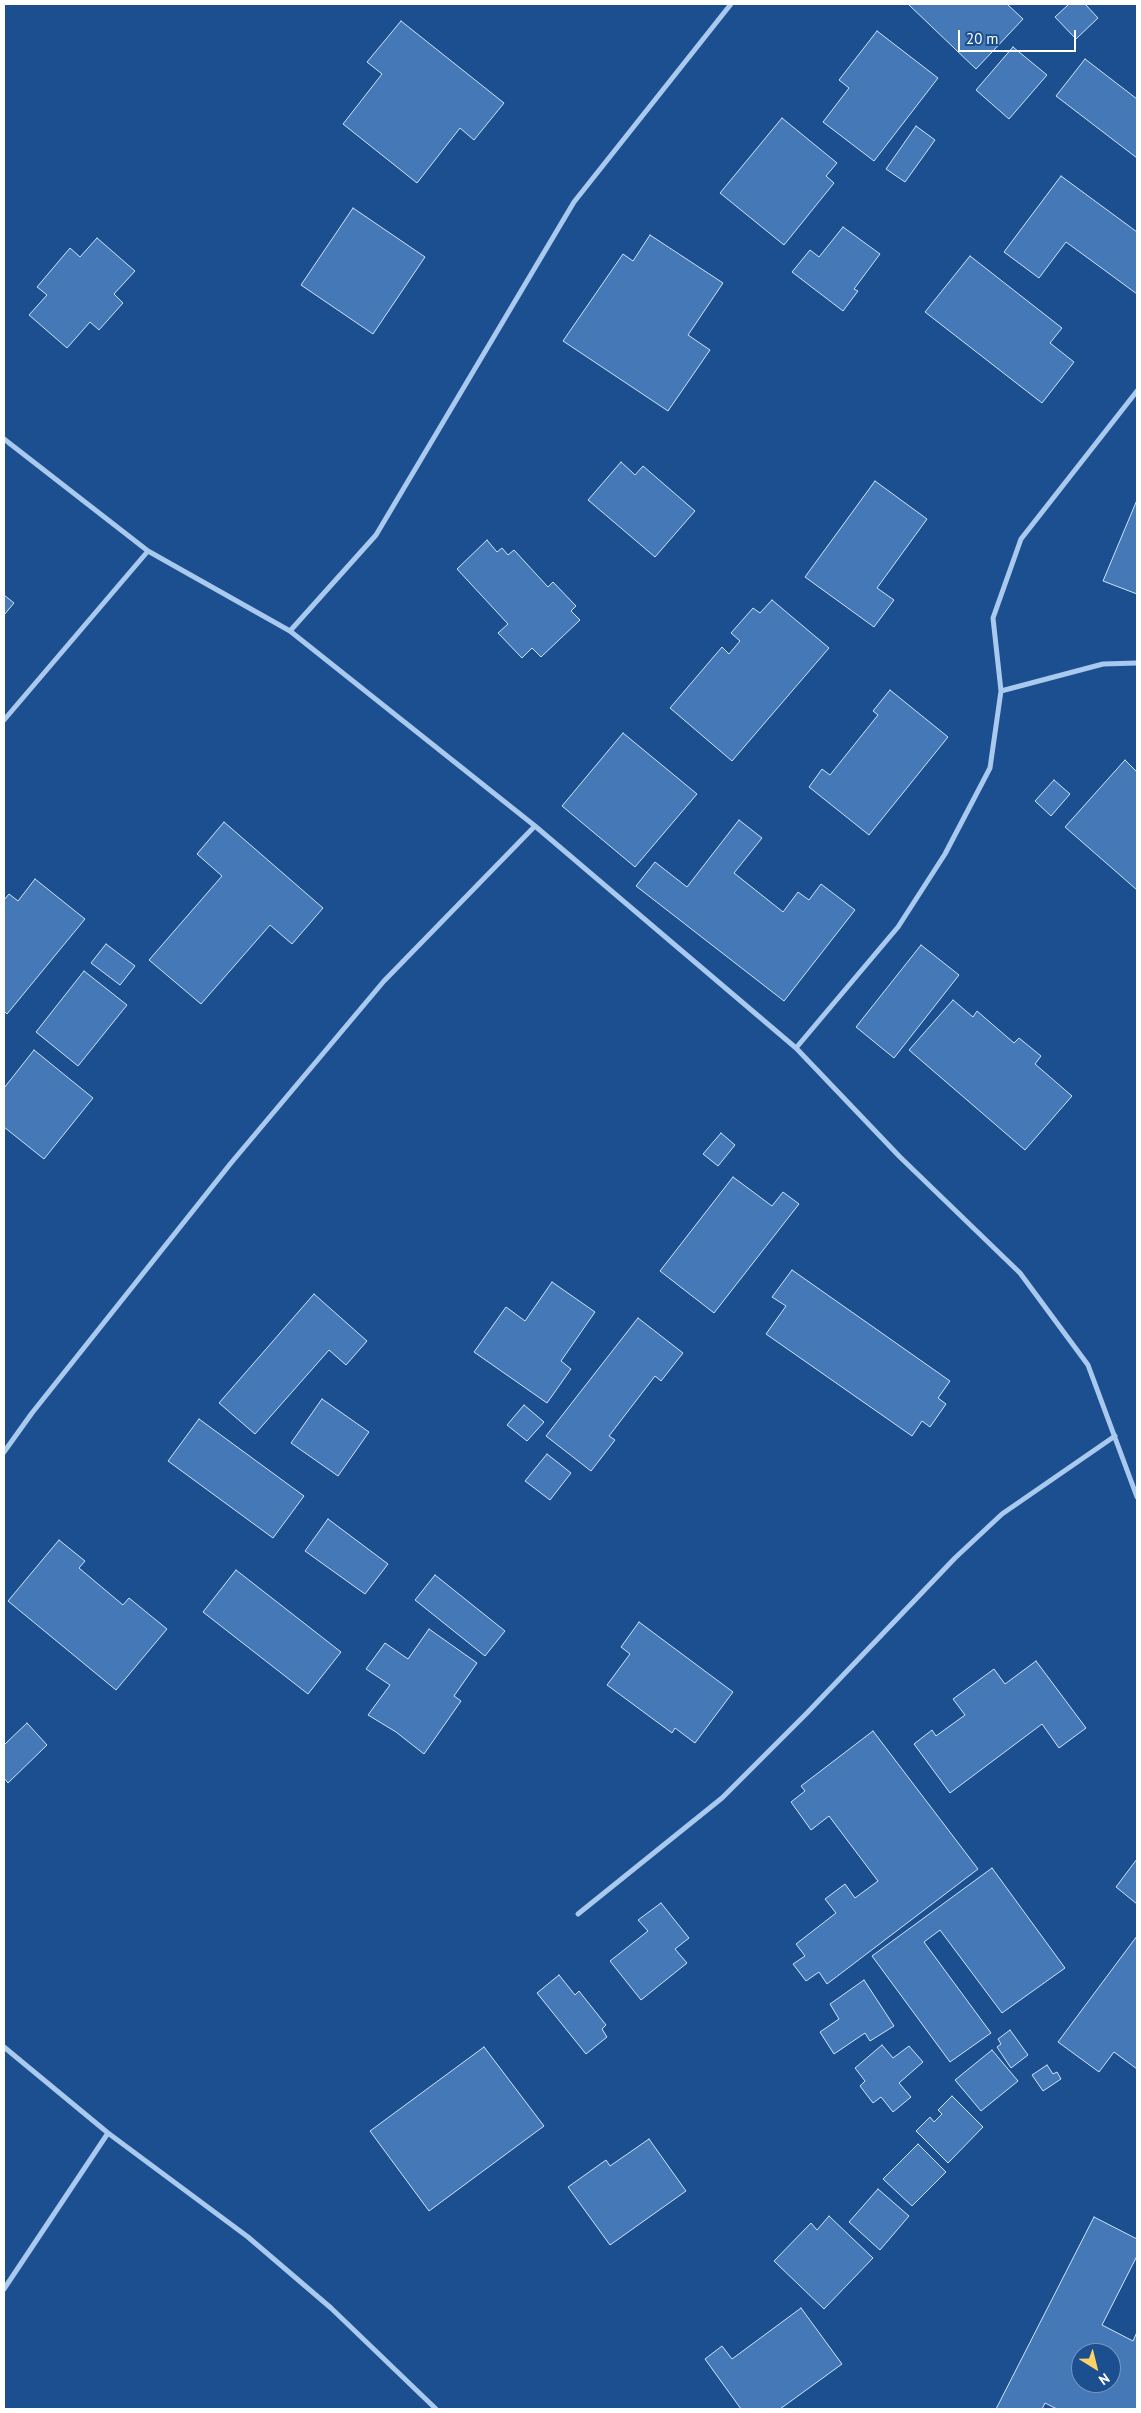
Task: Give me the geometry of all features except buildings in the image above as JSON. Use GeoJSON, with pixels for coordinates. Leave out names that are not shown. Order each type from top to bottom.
{"type":"FeatureCollection","features":[{"type":"Feature","properties":{"kind":"street"},"geometry":{"type":"LineString","coordinates":[[290,631],[376,535],[574,202],[731,4]]}},
{"type":"Feature","properties":{"kind":"street"},"geometry":{"type":"LineString","coordinates":[[796,1048],[898,927],[945,854],[990,768],[1000,691],[993,618],[1021,539],[1137,391]]}},
{"type":"Feature","properties":{"kind":"street"},"geometry":{"type":"LineString","coordinates":[[4,439],[148,551],[290,631],[536,826],[796,1048],[900,1157],[1020,1273],[1088,1365],[1137,1497]]}},
{"type":"Feature","properties":{"kind":"street"},"geometry":{"type":"LineString","coordinates":[[4,720],[148,551]]}},
{"type":"Feature","properties":{"kind":"street"},"geometry":{"type":"LineString","coordinates":[[1000,691],[1103,664],[1137,663]]}},
{"type":"Feature","properties":{"kind":"street"},"geometry":{"type":"LineString","coordinates":[[4,1452],[32,1413],[232,1162],[384,980],[536,826]]}},
{"type":"Feature","properties":{"kind":"street"},"geometry":{"type":"LineString","coordinates":[[578,1914],[722,1798],[807,1713],[955,1558],[1002,1514],[1115,1436]]}},
{"type":"Feature","properties":{"kind":"street"},"geometry":{"type":"LineString","coordinates":[[4,2046],[108,2133],[248,2237],[331,2308],[436,2409]]}},
{"type":"Feature","properties":{"kind":"street"},"geometry":{"type":"LineString","coordinates":[[4,2289],[108,2133]]}}]}
